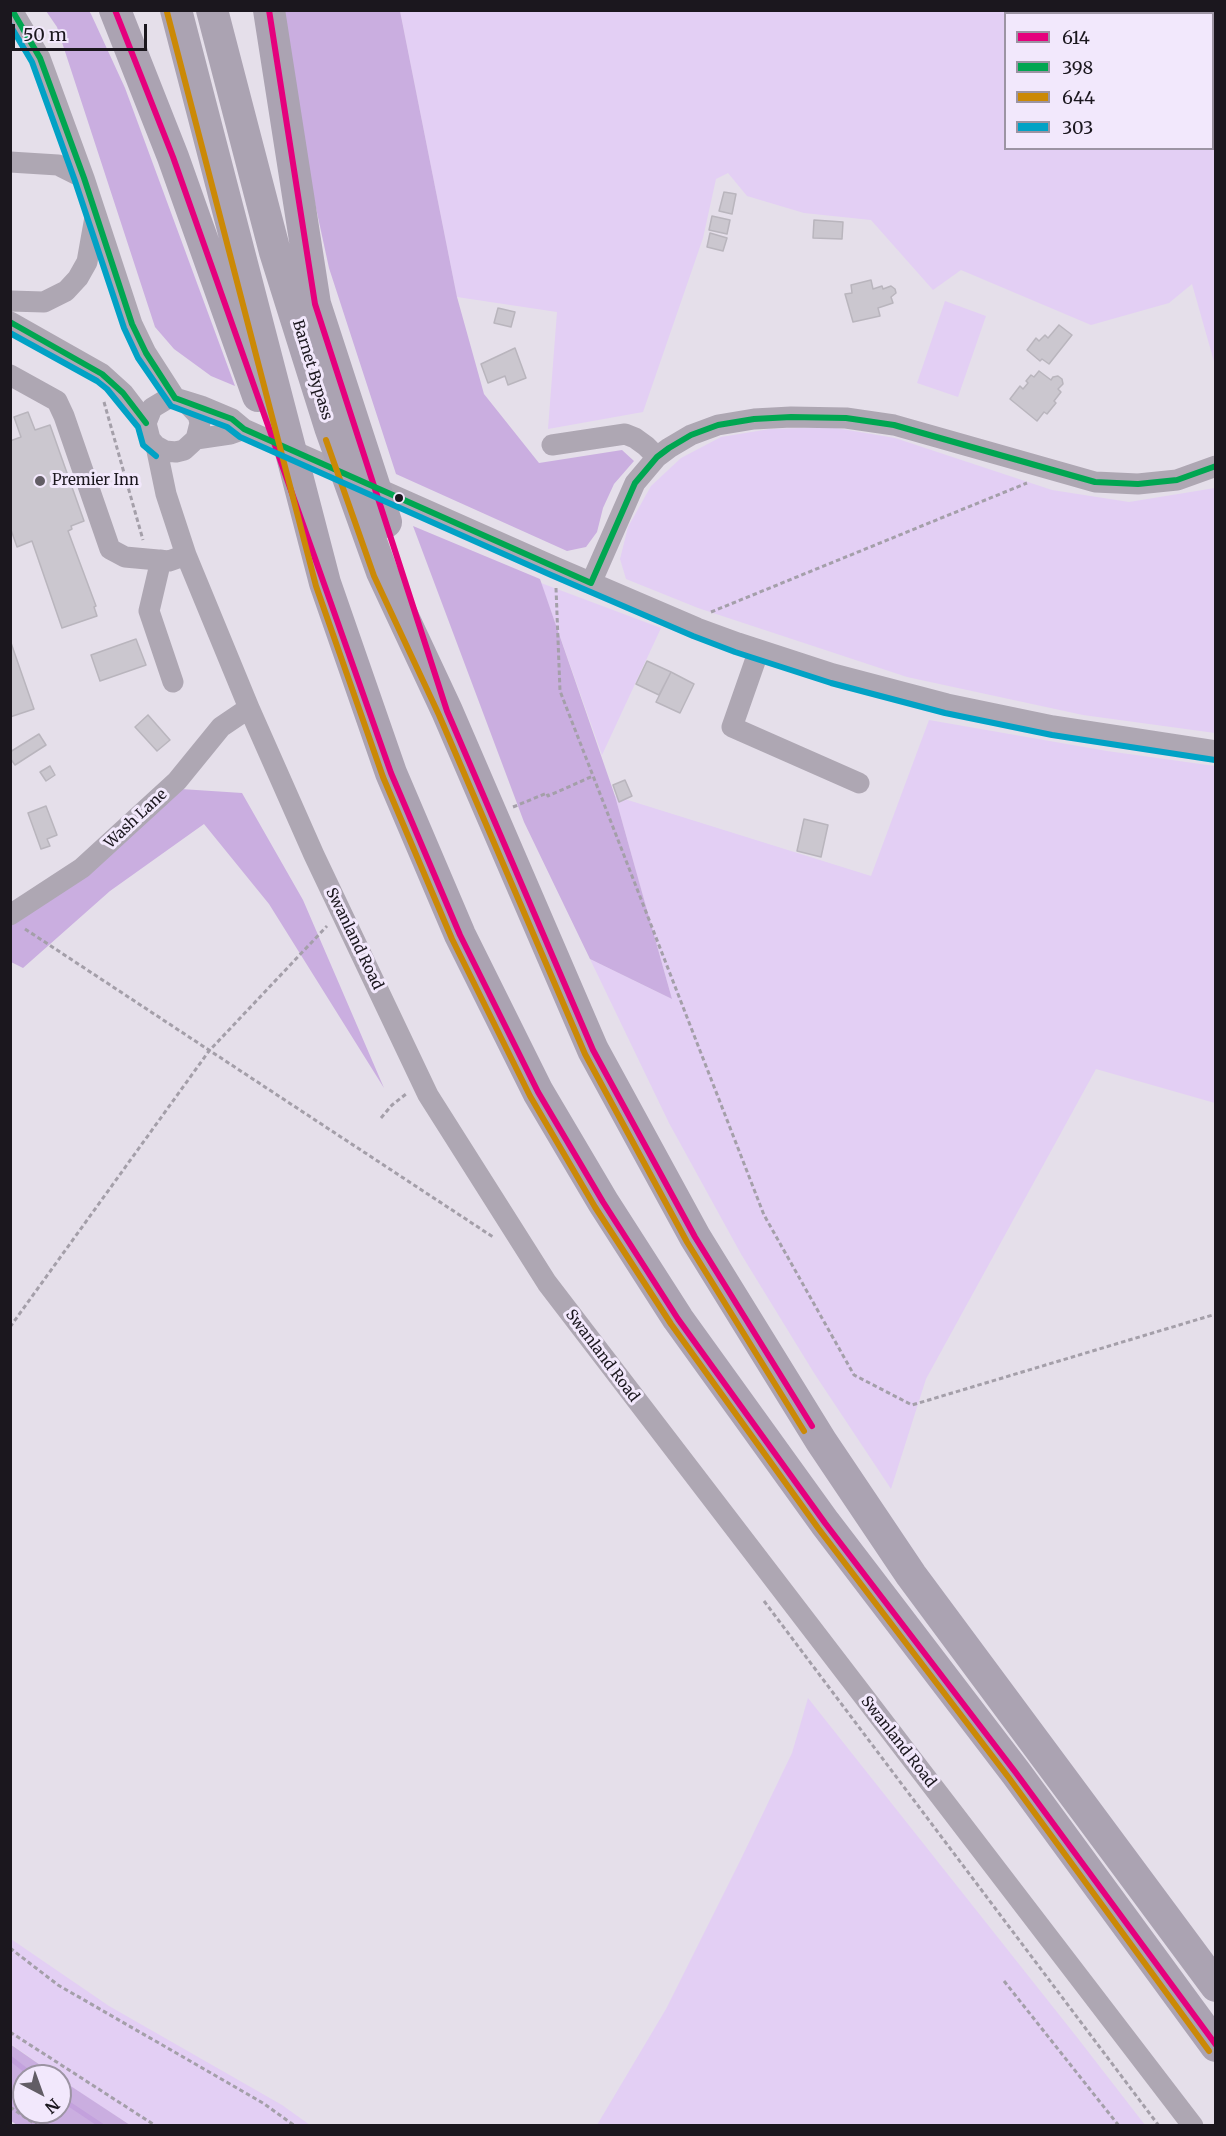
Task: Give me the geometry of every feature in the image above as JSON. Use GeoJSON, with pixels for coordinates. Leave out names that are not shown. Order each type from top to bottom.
{"type":"FeatureCollection","features":[{"type":"Feature","properties":{"kind":"highway"},"geometry":{"type":"LineString","coordinates":[[115,10],[173,157],[391,773],[460,935],[538,1092],[603,1202],[678,1319],[811,1504],[1016,1773],[1215,2046]]}},
{"type":"Feature","properties":{"kind":"highway"},"geometry":{"type":"LineString","coordinates":[[176,10],[325,583]]}},
{"type":"Feature","properties":{"kind":"highway","name":"Barnet Bypass"},"geometry":{"type":"LineString","coordinates":[[212,10],[275,252],[330,427],[382,572],[447,711],[593,1050],[696,1237],[821,1441],[911,1575],[1215,1986]]}},
{"type":"Feature","properties":{"kind":"highway"},"geometry":{"type":"LineString","coordinates":[[269,10],[315,304],[447,711]]}},
{"type":"Feature","properties":{"kind":"street"},"geometry":{"type":"LineString","coordinates":[[12,10],[40,58],[84,178],[132,324],[146,353],[180,400],[198,415],[200,423],[196,439],[191,446],[166,449],[150,439],[146,423],[113,383],[94,370],[13,331]]}},
{"type":"Feature","properties":{"kind":"street"},"geometry":{"type":"LineString","coordinates":[[10,162],[58,165],[84,178]]}},
{"type":"Feature","properties":{"kind":"street"},"geometry":{"type":"LineString","coordinates":[[10,301],[44,302],[66,291],[78,278],[87,262],[96,216]]}},
{"type":"Feature","properties":{"kind":"street"},"geometry":{"type":"LineString","coordinates":[[10,375],[57,401],[110,549],[125,557],[154,560],[169,561],[186,555]]}},
{"type":"Feature","properties":{"kind":"street"},"geometry":{"type":"LineString","coordinates":[[146,423],[152,408],[167,399],[180,400],[232,419],[244,429],[591,583],[697,628],[832,674],[947,704],[1053,726],[1215,750]]}},
{"type":"Feature","properties":{"kind":"street"},"geometry":{"type":"LineString","coordinates":[[591,583],[634,483],[657,457],[691,435],[718,425],[754,419],[791,417],[846,418],[894,424],[1095,482],[1138,484],[1176,480],[1215,466]]}},
{"type":"Feature","properties":{"kind":"street"},"geometry":{"type":"LineString","coordinates":[[196,439],[230,434],[244,429]]}},
{"type":"Feature","properties":{"kind":"street"},"geometry":{"type":"LineString","coordinates":[[552,444],[625,434],[636,438],[657,457]]}},
{"type":"Feature","properties":{"kind":"street","name":"Swanland Road"},"geometry":{"type":"LineString","coordinates":[[166,449],[166,494],[186,555],[249,708],[314,855],[423,1083],[547,1283],[1193,2126]]}},
{"type":"Feature","properties":{"kind":"street"},"geometry":{"type":"LineString","coordinates":[[154,560],[149,611],[173,682]]}},
{"type":"Feature","properties":{"kind":"street"},"geometry":{"type":"LineString","coordinates":[[759,650],[732,727],[859,783]]}},
{"type":"Feature","properties":{"kind":"street","name":"Wash Lane"},"geometry":{"type":"LineString","coordinates":[[15,921],[48,891],[89,862],[177,781],[221,727],[249,708]]}},
{"type":"Feature","properties":{"kind":"path"},"geometry":{"type":"LineString","coordinates":[[94,370],[154,560]]}},
{"type":"Feature","properties":{"kind":"path"},"geometry":{"type":"LineString","coordinates":[[697,628],[703,615],[1030,482],[1046,469]]}},
{"type":"Feature","properties":{"kind":"path"},"geometry":{"type":"LineString","coordinates":[[555,567],[560,691],[764,1215],[854,1375],[912,1405],[1215,1314]]}},
{"type":"Feature","properties":{"kind":"path"},"geometry":{"type":"LineString","coordinates":[[519,804],[547,793],[548,796],[593,776]]}},
{"type":"Feature","properties":{"kind":"path"},"geometry":{"type":"LineString","coordinates":[[15,921],[500,1241]]}},
{"type":"Feature","properties":{"kind":"path"},"geometry":{"type":"LineString","coordinates":[[10,1327],[209,1051],[327,926]]}},
{"type":"Feature","properties":{"kind":"path"},"geometry":{"type":"LineString","coordinates":[[381,1118],[392,1105],[423,1083]]}},
{"type":"Feature","properties":{"kind":"path"},"geometry":{"type":"LineString","coordinates":[[10,1948],[58,1985],[262,2103],[295,2126]]}},
{"type":"Feature","properties":{"kind":"path"},"geometry":{"type":"LineString","coordinates":[[1004,1981],[1119,2126]]}},
{"type":"Feature","properties":{"kind":"path"},"geometry":{"type":"LineString","coordinates":[[10,2032],[156,2126]]}},
{"type":"Feature","properties":{"kind":"path"},"geometry":{"type":"LineString","coordinates":[[10,2107],[38,2126]]}},
{"type":"Feature","properties":{"kind":"shaded area"},"geometry":{"type":"Polygon","coordinates":[[[1168,10],[1168,12],[1066,11],[1168,10]]]}},
{"type":"Feature","properties":{"kind":"shaded area"},"geometry":{"type":"Polygon","coordinates":[[[46,11],[89,11],[91,14],[125,88],[235,386],[211,376],[174,349],[155,327],[57,27],[46,11]]]}},
{"type":"Feature","properties":{"kind":"shaded area"},"geometry":{"type":"Polygon","coordinates":[[[281,11],[400,11],[457,297],[484,394],[539,463],[622,450],[634,461],[614,484],[603,508],[597,532],[586,547],[567,551],[396,474],[329,268],[306,162],[281,11]]]}},
{"type":"Feature","properties":{"kind":"shaded area"},"geometry":{"type":"Polygon","coordinates":[[[400,11],[1066,11],[1069,12],[1004,12],[1004,150],[1214,150],[1214,12],[1168,11],[1215,11],[1215,365],[1192,284],[1169,303],[1091,325],[961,270],[933,290],[871,220],[804,213],[747,196],[728,173],[716,179],[703,238],[643,412],[548,429],[557,312],[457,297],[400,11]]]}},
{"type":"Feature","properties":{"kind":"shaded area"},"geometry":{"type":"Polygon","coordinates":[[[945,301],[986,316],[958,397],[917,383],[945,301]]]}},
{"type":"Feature","properties":{"kind":"shaded area"},"geometry":{"type":"Polygon","coordinates":[[[830,427],[895,438],[1052,490],[1129,502],[1215,488],[1215,733],[1083,715],[907,677],[698,608],[626,579],[620,559],[628,527],[651,486],[681,458],[721,437],[770,429],[830,427]]]}},
{"type":"Feature","properties":{"kind":"shaded area"},"geometry":{"type":"Polygon","coordinates":[[[413,526],[540,579],[615,796],[672,999],[590,959],[524,822],[413,526]]]}},
{"type":"Feature","properties":{"kind":"shaded area"},"geometry":{"type":"Polygon","coordinates":[[[541,583],[661,628],[602,755],[541,583]]]}},
{"type":"Feature","properties":{"kind":"shaded area"},"geometry":{"type":"Polygon","coordinates":[[[929,720],[1107,751],[1215,766],[1215,1103],[1096,1069],[926,1379],[891,1489],[814,1373],[741,1254],[669,1123],[590,959],[672,999],[615,796],[871,876],[929,720]]]}},
{"type":"Feature","properties":{"kind":"shaded area"},"geometry":{"type":"Polygon","coordinates":[[[181,789],[242,793],[303,900],[384,1088],[269,904],[204,824],[110,891],[23,968],[11,962],[11,920],[181,789]]]}},
{"type":"Feature","properties":{"kind":"shaded area"},"geometry":{"type":"Polygon","coordinates":[[[808,1698],[1145,2125],[597,2125],[666,2009],[740,1861],[792,1753],[808,1698]]]}},
{"type":"Feature","properties":{"kind":"shaded area"},"geometry":{"type":"Polygon","coordinates":[[[11,1939],[109,2006],[282,2105],[310,2125],[130,2125],[72,2087],[72,2064],[39,2064],[11,2044],[11,1939]]]}},
{"type":"Feature","properties":{"kind":"shaded area"},"geometry":{"type":"Polygon","coordinates":[[[10,2044],[39,2064],[12,2064],[11,2121],[10,2044]]]}},
{"type":"Feature","properties":{"kind":"shaded area"},"geometry":{"type":"Polygon","coordinates":[[[72,2087],[130,2125],[16,2124],[72,2124],[72,2087]]]}},
{"type":"Feature","properties":{"kind":"building"},"geometry":{"type":"Polygon","coordinates":[[[724,192],[736,194],[732,214],[719,211],[724,192]]]}},
{"type":"Feature","properties":{"kind":"building"},"geometry":{"type":"Polygon","coordinates":[[[712,216],[730,220],[727,234],[709,230],[712,216]]]}},
{"type":"Feature","properties":{"kind":"building"},"geometry":{"type":"Polygon","coordinates":[[[814,220],[843,222],[842,239],[813,238],[814,220]]]}},
{"type":"Feature","properties":{"kind":"building"},"geometry":{"type":"Polygon","coordinates":[[[710,233],[727,238],[723,251],[707,247],[710,233]]]}},
{"type":"Feature","properties":{"kind":"building"},"geometry":{"type":"Polygon","coordinates":[[[871,280],[873,289],[891,286],[895,289],[896,293],[891,297],[893,303],[878,308],[880,316],[853,322],[845,294],[852,293],[851,285],[871,280]]]}},
{"type":"Feature","properties":{"kind":"building"},"geometry":{"type":"Polygon","coordinates":[[[498,308],[515,312],[511,327],[494,323],[498,308]]]}},
{"type":"Feature","properties":{"kind":"building"},"geometry":{"type":"Polygon","coordinates":[[[1059,325],[1072,335],[1049,364],[1042,359],[1040,361],[1027,350],[1036,338],[1039,341],[1045,335],[1048,338],[1059,325]]]}},
{"type":"Feature","properties":{"kind":"building"},"geometry":{"type":"Polygon","coordinates":[[[515,348],[526,378],[508,385],[505,376],[488,383],[481,364],[515,348]]]}},
{"type":"Feature","properties":{"kind":"building"},"geometry":{"type":"Polygon","coordinates":[[[1039,371],[1051,380],[1058,376],[1062,379],[1063,384],[1058,389],[1061,392],[1054,401],[1056,403],[1037,421],[1010,399],[1020,386],[1023,389],[1031,375],[1034,377],[1039,371]]]}},
{"type":"Feature","properties":{"kind":"building","name":"Premier Inn"},"geometry":{"type":"Polygon","coordinates":[[[28,412],[35,430],[50,425],[84,521],[71,526],[72,529],[68,531],[96,606],[94,607],[97,616],[62,628],[32,541],[17,547],[10,527],[10,441],[21,437],[14,417],[28,412]]]}},
{"type":"Feature","properties":{"kind":"building"},"geometry":{"type":"Polygon","coordinates":[[[136,639],[146,665],[100,681],[91,655],[136,639]]]}},
{"type":"Feature","properties":{"kind":"building"},"geometry":{"type":"Polygon","coordinates":[[[10,640],[34,709],[10,717],[10,640]]]}},
{"type":"Feature","properties":{"kind":"building"},"geometry":{"type":"Polygon","coordinates":[[[647,661],[671,672],[659,695],[636,684],[647,661]]]}},
{"type":"Feature","properties":{"kind":"building"},"geometry":{"type":"Polygon","coordinates":[[[671,672],[694,684],[680,713],[656,702],[671,672]]]}},
{"type":"Feature","properties":{"kind":"building"},"geometry":{"type":"Polygon","coordinates":[[[148,715],[170,740],[157,751],[135,727],[148,715]]]}},
{"type":"Feature","properties":{"kind":"building"},"geometry":{"type":"Polygon","coordinates":[[[39,734],[46,745],[15,765],[10,758],[10,752],[39,734]]]}},
{"type":"Feature","properties":{"kind":"building"},"geometry":{"type":"Polygon","coordinates":[[[50,766],[55,775],[46,781],[40,772],[50,766]]]}},
{"type":"Feature","properties":{"kind":"building"},"geometry":{"type":"Polygon","coordinates":[[[625,780],[632,796],[619,802],[613,785],[625,780]]]}},
{"type":"Feature","properties":{"kind":"building"},"geometry":{"type":"Polygon","coordinates":[[[46,806],[57,835],[47,839],[50,846],[41,849],[28,813],[46,806]]]}},
{"type":"Feature","properties":{"kind":"building"},"geometry":{"type":"Polygon","coordinates":[[[804,819],[828,825],[821,857],[797,851],[804,819]]]}},
{"type":"Feature","properties":{"kind":"waterway"},"geometry":{"type":"LineString","coordinates":[[10,2058],[18,2064]]}},
{"type":"Feature","properties":{"kind":"waterway"},"geometry":{"type":"LineString","coordinates":[[72,2106],[102,2126]]}},
{"type":"Feature","properties":{"kind":"transit line","name":"398"},"geometry":{"type":"LineString","coordinates":[[12,10],[40,58],[84,178],[132,324],[146,353],[175,398]]}},
{"type":"Feature","properties":{"kind":"transit line","name":"614"},"geometry":{"type":"LineString","coordinates":[[115,10],[173,157],[391,773],[460,935],[538,1092],[603,1202],[678,1319],[825,1523],[1016,1773],[1216,2045]]}},
{"type":"Feature","properties":{"kind":"transit line","name":"614"},"geometry":{"type":"LineString","coordinates":[[269,10],[315,304],[447,711],[593,1050],[695,1237],[812,1426]]}},
{"type":"Feature","properties":{"kind":"transit line","name":"644"},"geometry":{"type":"LineString","coordinates":[[167,12],[316,586],[383,777],[452,939],[530,1096],[595,1207],[671,1324],[818,1528],[1009,1778],[1209,2051]]}},
{"type":"Feature","properties":{"kind":"transit line","name":"303"},"geometry":{"type":"LineString","coordinates":[[10,25],[32,62],[124,328],[138,358],[171,406],[227,427],[240,437],[551,575],[735,652],[831,683],[945,713],[1052,735],[1215,760]]}},
{"type":"Feature","properties":{"kind":"transit line","name":"398"},"geometry":{"type":"LineString","coordinates":[[10,322],[102,374],[123,393],[146,423]]}},
{"type":"Feature","properties":{"kind":"transit line","name":"303"},"geometry":{"type":"LineString","coordinates":[[10,333],[97,381],[107,389],[138,427],[143,445],[156,456]]}},
{"type":"Feature","properties":{"kind":"transit line","name":"398"},"geometry":{"type":"LineString","coordinates":[[175,398],[232,419],[244,429],[591,583]]}},
{"type":"Feature","properties":{"kind":"transit line","name":"398"},"geometry":{"type":"LineString","coordinates":[[591,583],[635,483],[657,457],[669,448],[691,435],[718,425],[754,419],[791,417],[846,418],[894,425],[1095,482],[1138,484],[1177,480],[1216,466]]}},
{"type":"Feature","properties":{"kind":"transit line","name":"644"},"geometry":{"type":"LineString","coordinates":[[326,440],[374,576],[439,715],[585,1054],[687,1242],[804,1431]]}},
{"type":"Feature","properties":{"kind":"place","name":"Premier Inn"},"geometry":{"type":"Point","coordinates":[40,481]}}]}
